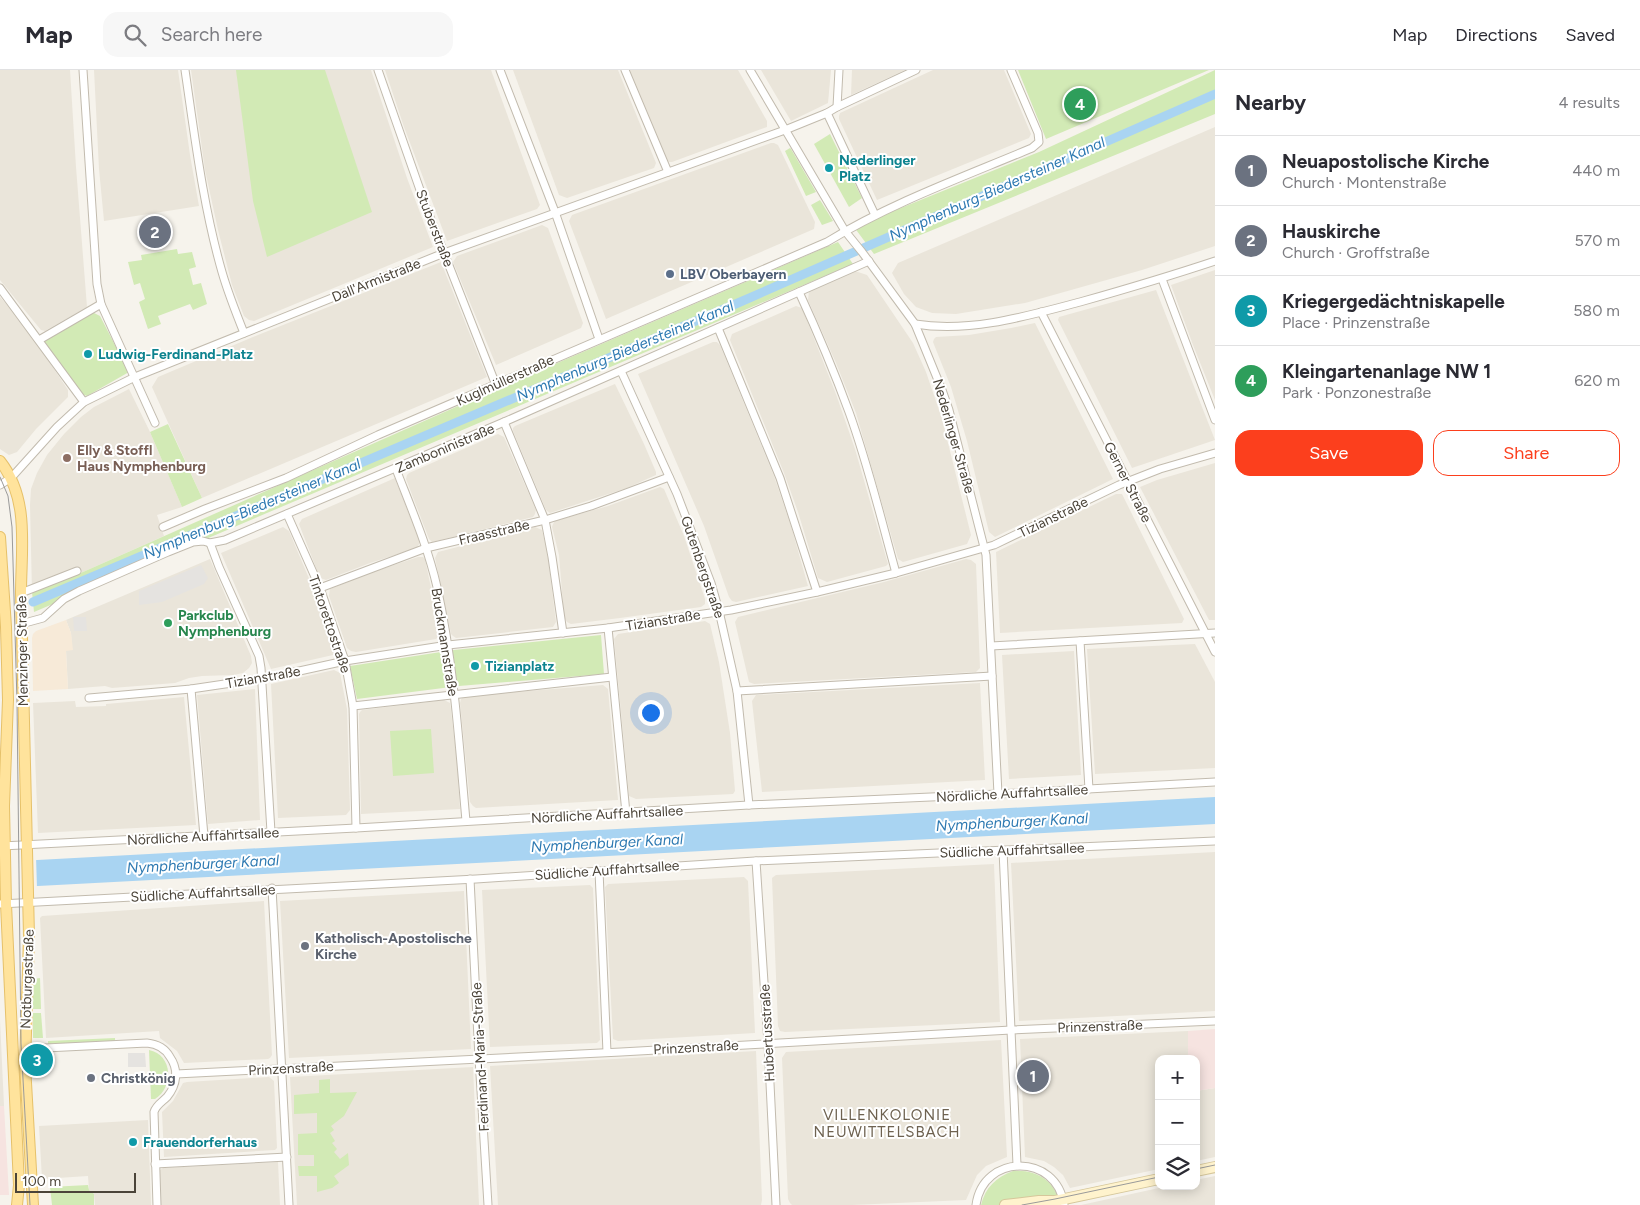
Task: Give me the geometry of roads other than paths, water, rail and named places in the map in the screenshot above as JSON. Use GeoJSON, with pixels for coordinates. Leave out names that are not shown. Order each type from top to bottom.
{"type":"FeatureCollection","features":[{"type":"Feature","properties":{"kind":"main road","name":"Menzinger Straße"},"geometry":{"type":"LineString","coordinates":[[0,461],[11,478],[19,498],[21,517],[23,552],[20,593],[27,891]]}},
{"type":"Feature","properties":{"kind":"main road","name":"Menzinger Straße"},"geometry":{"type":"LineString","coordinates":[[0,537],[7,691],[2,846],[5,858],[6,892]]}},
{"type":"Feature","properties":{"kind":"main road","name":"Notburgastraße"},"geometry":{"type":"LineString","coordinates":[[27,891],[29,936],[25,1049],[32,1205]]}},
{"type":"Feature","properties":{"kind":"main road","name":"Notburgastraße"},"geometry":{"type":"LineString","coordinates":[[6,892],[3,904],[19,1185],[18,1205]]}},
{"type":"Feature","properties":{"kind":"main road"},"geometry":{"type":"LineString","coordinates":[[1200,1170],[1215,1167]]}},
{"type":"Feature","properties":{"kind":"main road"},"geometry":{"type":"LineString","coordinates":[[1045,1205],[1155,1180]]}},
{"type":"Feature","properties":{"kind":"main road"},"geometry":{"type":"LineString","coordinates":[[1005,1205],[1039,1201],[1061,1202]]}},
{"type":"Feature","properties":{"kind":"street"},"geometry":{"type":"LineString","coordinates":[[83,70],[97,284],[101,304],[154,422]]}},
{"type":"Feature","properties":{"kind":"street"},"geometry":{"type":"LineString","coordinates":[[185,70],[207,210],[222,272],[244,333]]}},
{"type":"Feature","properties":{"kind":"street","name":"Stuberstraße"},"geometry":{"type":"LineString","coordinates":[[378,70],[426,207],[496,385]]}},
{"type":"Feature","properties":{"kind":"street"},"geometry":{"type":"LineString","coordinates":[[500,70],[555,212],[599,339]]}},
{"type":"Feature","properties":{"kind":"street"},"geometry":{"type":"LineString","coordinates":[[625,70],[668,172]]}},
{"type":"Feature","properties":{"kind":"street","name":"Nederlinger Straße"},"geometry":{"type":"LineString","coordinates":[[750,70],[845,231],[915,324],[949,410],[984,547],[998,794]]}},
{"type":"Feature","properties":{"kind":"street"},"geometry":{"type":"LineString","coordinates":[[837,107],[839,70]]}},
{"type":"Feature","properties":{"kind":"street","name":"Dall'Armistraße"},"geometry":{"type":"LineString","coordinates":[[0,485],[11,478],[57,427],[84,402],[135,377],[444,253],[785,130],[827,113],[916,70]]}},
{"type":"Feature","properties":{"kind":"street","name":"Kuglmüllerstraße"},"geometry":{"type":"LineString","coordinates":[[163,527],[286,478],[378,435],[827,242],[875,215],[1032,148],[1039,142],[1038,133],[1012,70]]}},
{"type":"Feature","properties":{"kind":"street"},"geometry":{"type":"LineString","coordinates":[[827,113],[875,215]]}},
{"type":"Feature","properties":{"kind":"street","name":"Zamboninistraße"},"geometry":{"type":"LineString","coordinates":[[21,624],[43,618],[64,599],[79,591],[160,556],[193,542],[202,541],[210,544],[225,540],[396,469],[869,261]]}},
{"type":"Feature","properties":{"kind":"street"},"geometry":{"type":"LineString","coordinates":[[915,324],[950,327],[1012,319],[1162,279],[1215,261]]}},
{"type":"Feature","properties":{"kind":"street"},"geometry":{"type":"LineString","coordinates":[[1162,279],[1215,420]]}},
{"type":"Feature","properties":{"kind":"street"},"geometry":{"type":"LineString","coordinates":[[0,288],[84,402]]}},
{"type":"Feature","properties":{"kind":"street"},"geometry":{"type":"LineString","coordinates":[[799,292],[849,412],[896,572]]}},
{"type":"Feature","properties":{"kind":"street"},"geometry":{"type":"LineString","coordinates":[[38,340],[101,304]]}},
{"type":"Feature","properties":{"kind":"street","name":"Gerner Straße"},"geometry":{"type":"LineString","coordinates":[[1041,312],[1215,652]]}},
{"type":"Feature","properties":{"kind":"street"},"geometry":{"type":"LineString","coordinates":[[718,328],[776,470],[817,592]]}},
{"type":"Feature","properties":{"kind":"street","name":"Gutenbergstraße"},"geometry":{"type":"LineString","coordinates":[[620,371],[669,477],[699,548],[719,611],[737,691],[749,805]]}},
{"type":"Feature","properties":{"kind":"street"},"geometry":{"type":"LineString","coordinates":[[504,422],[545,520],[563,634]]}},
{"type":"Feature","properties":{"kind":"street","name":"Tizianstraße"},"geometry":{"type":"LineString","coordinates":[[90,698],[191,689],[262,678],[346,660],[448,645],[608,628],[719,611],[817,592],[1001,542],[1128,481],[1168,466],[1215,453]]}},
{"type":"Feature","properties":{"kind":"street","name":"Bruckmannstraße"},"geometry":{"type":"LineString","coordinates":[[396,469],[426,548],[437,586],[448,645],[459,731],[466,821]]}},
{"type":"Feature","properties":{"kind":"street","name":"Fraasstraße"},"geometry":{"type":"LineString","coordinates":[[320,588],[426,548],[545,520],[622,496],[669,477]]}},
{"type":"Feature","properties":{"kind":"street","name":"Tintorettostraße"},"geometry":{"type":"LineString","coordinates":[[287,514],[320,588],[346,660],[353,706],[356,828]]}},
{"type":"Feature","properties":{"kind":"street"},"geometry":{"type":"LineString","coordinates":[[210,544],[258,656],[262,678],[271,832]]}},
{"type":"Feature","properties":{"kind":"street"},"geometry":{"type":"LineString","coordinates":[[20,593],[77,571]]}},
{"type":"Feature","properties":{"kind":"street"},"geometry":{"type":"LineString","coordinates":[[608,628],[626,813]]}},
{"type":"Feature","properties":{"kind":"street"},"geometry":{"type":"LineString","coordinates":[[991,646],[1215,633]]}},
{"type":"Feature","properties":{"kind":"street"},"geometry":{"type":"LineString","coordinates":[[1080,641],[1088,789]]}},
{"type":"Feature","properties":{"kind":"street"},"geometry":{"type":"LineString","coordinates":[[737,691],[992,676]]}},
{"type":"Feature","properties":{"kind":"street"},"geometry":{"type":"LineString","coordinates":[[353,706],[612,677]]}},
{"type":"Feature","properties":{"kind":"street"},"geometry":{"type":"LineString","coordinates":[[191,689],[204,836]]}},
{"type":"Feature","properties":{"kind":"street","name":"Nördliche Auffahrtsallee"},"geometry":{"type":"LineString","coordinates":[[2,846],[749,805],[1215,782]]}},
{"type":"Feature","properties":{"kind":"street","name":"Südliche Auffahrtsallee"},"geometry":{"type":"LineString","coordinates":[[3,904],[272,888],[470,879],[756,861],[1215,841]]}},
{"type":"Feature","properties":{"kind":"street"},"geometry":{"type":"LineString","coordinates":[[1003,850],[1017,1166]]}},
{"type":"Feature","properties":{"kind":"street","name":"Hubertusstraße"},"geometry":{"type":"LineString","coordinates":[[756,861],[776,1205]]}},
{"type":"Feature","properties":{"kind":"street"},"geometry":{"type":"LineString","coordinates":[[599,871],[607,1052]]}},
{"type":"Feature","properties":{"kind":"street","name":"Ferdinand-Maria-Straße"},"geometry":{"type":"LineString","coordinates":[[470,879],[488,1205]]}},
{"type":"Feature","properties":{"kind":"street"},"geometry":{"type":"LineString","coordinates":[[272,888],[289,1205]]}},
{"type":"Feature","properties":{"kind":"street","name":"Prinzenstraße"},"geometry":{"type":"LineString","coordinates":[[176,1074],[1215,1021]]}},
{"type":"Feature","properties":{"kind":"street"},"geometry":{"type":"LineString","coordinates":[[25,1049],[152,1044],[163,1048],[168,1054],[176,1074],[175,1083],[169,1094],[155,1108],[154,1112],[157,1205]]}},
{"type":"Feature","properties":{"kind":"street"},"geometry":{"type":"LineString","coordinates":[[155,1164],[287,1157]]}},
{"type":"Feature","properties":{"kind":"street"},"geometry":{"type":"LineString","coordinates":[[976,1205],[979,1193],[988,1179],[1001,1170],[1017,1166],[1033,1167],[1047,1174],[1058,1186],[1061,1202]]}},
{"type":"Feature","properties":{"kind":"water","name":"Nymphenburger Kanal"},"geometry":{"type":"Polygon","coordinates":[[[1215,797],[1215,824],[0,888],[0,862],[1215,797]]]}},
{"type":"Feature","properties":{"kind":"waterway","name":"Nymphenburg-Biedersteiner Kanal"},"geometry":{"type":"LineString","coordinates":[[33,602],[731,306],[1215,94]]}},
{"type":"Feature","properties":{"kind":"tram line"},"geometry":{"type":"LineString","coordinates":[[0,477],[8,496],[12,527],[17,702],[21,1043],[30,1205]]}},
{"type":"Feature","properties":{"kind":"tram line"},"geometry":{"type":"LineString","coordinates":[[1200,1168],[1215,1165]]}},
{"type":"Feature","properties":{"kind":"tram line"},"geometry":{"type":"LineString","coordinates":[[1022,1205],[1155,1178]]}},
{"type":"Feature","properties":{"kind":"place","name":"Kleingartenanlage NW 1"},"geometry":{"type":"Point","coordinates":[1080,104]}},
{"type":"Feature","properties":{"kind":"place","name":"Nederlinger Platz"},"geometry":{"type":"Point","coordinates":[829,168]}},
{"type":"Feature","properties":{"kind":"place","name":"Hauskirche"},"geometry":{"type":"Point","coordinates":[155,232]}},
{"type":"Feature","properties":{"kind":"place","name":"LBV Oberbayern"},"geometry":{"type":"Point","coordinates":[670,274]}},
{"type":"Feature","properties":{"kind":"place","name":"Ludwig-Ferdinand-Platz"},"geometry":{"type":"Point","coordinates":[88,354]}},
{"type":"Feature","properties":{"kind":"place","name":"Elly & Stoffl Haus Nymphenburg"},"geometry":{"type":"Point","coordinates":[67,458]}},
{"type":"Feature","properties":{"kind":"place","name":"Parkclub Nymphenburg"},"geometry":{"type":"Point","coordinates":[168,623]}},
{"type":"Feature","properties":{"kind":"place","name":"Tizianplatz"},"geometry":{"type":"Point","coordinates":[475,666]}},
{"type":"Feature","properties":{"kind":"place","name":"Katholisch-Apostolische Kirche"},"geometry":{"type":"Point","coordinates":[305,946]}},
{"type":"Feature","properties":{"kind":"place","name":"Kriegergedächtniskapelle"},"geometry":{"type":"Point","coordinates":[37,1060]}},
{"type":"Feature","properties":{"kind":"place","name":"Neuapostolische Kirche"},"geometry":{"type":"Point","coordinates":[1033,1076]}},
{"type":"Feature","properties":{"kind":"place","name":"Christkönig"},"geometry":{"type":"Point","coordinates":[91,1078]}},
{"type":"Feature","properties":{"kind":"place","name":"Frauendorferhaus"},"geometry":{"type":"Point","coordinates":[133,1142]}},
{"type":"Feature","properties":{"kind":"district","name":"VILLENKOLONIE NEUWITTELSBACH"},"geometry":{"type":"Point","coordinates":[887,1124]}}]}
